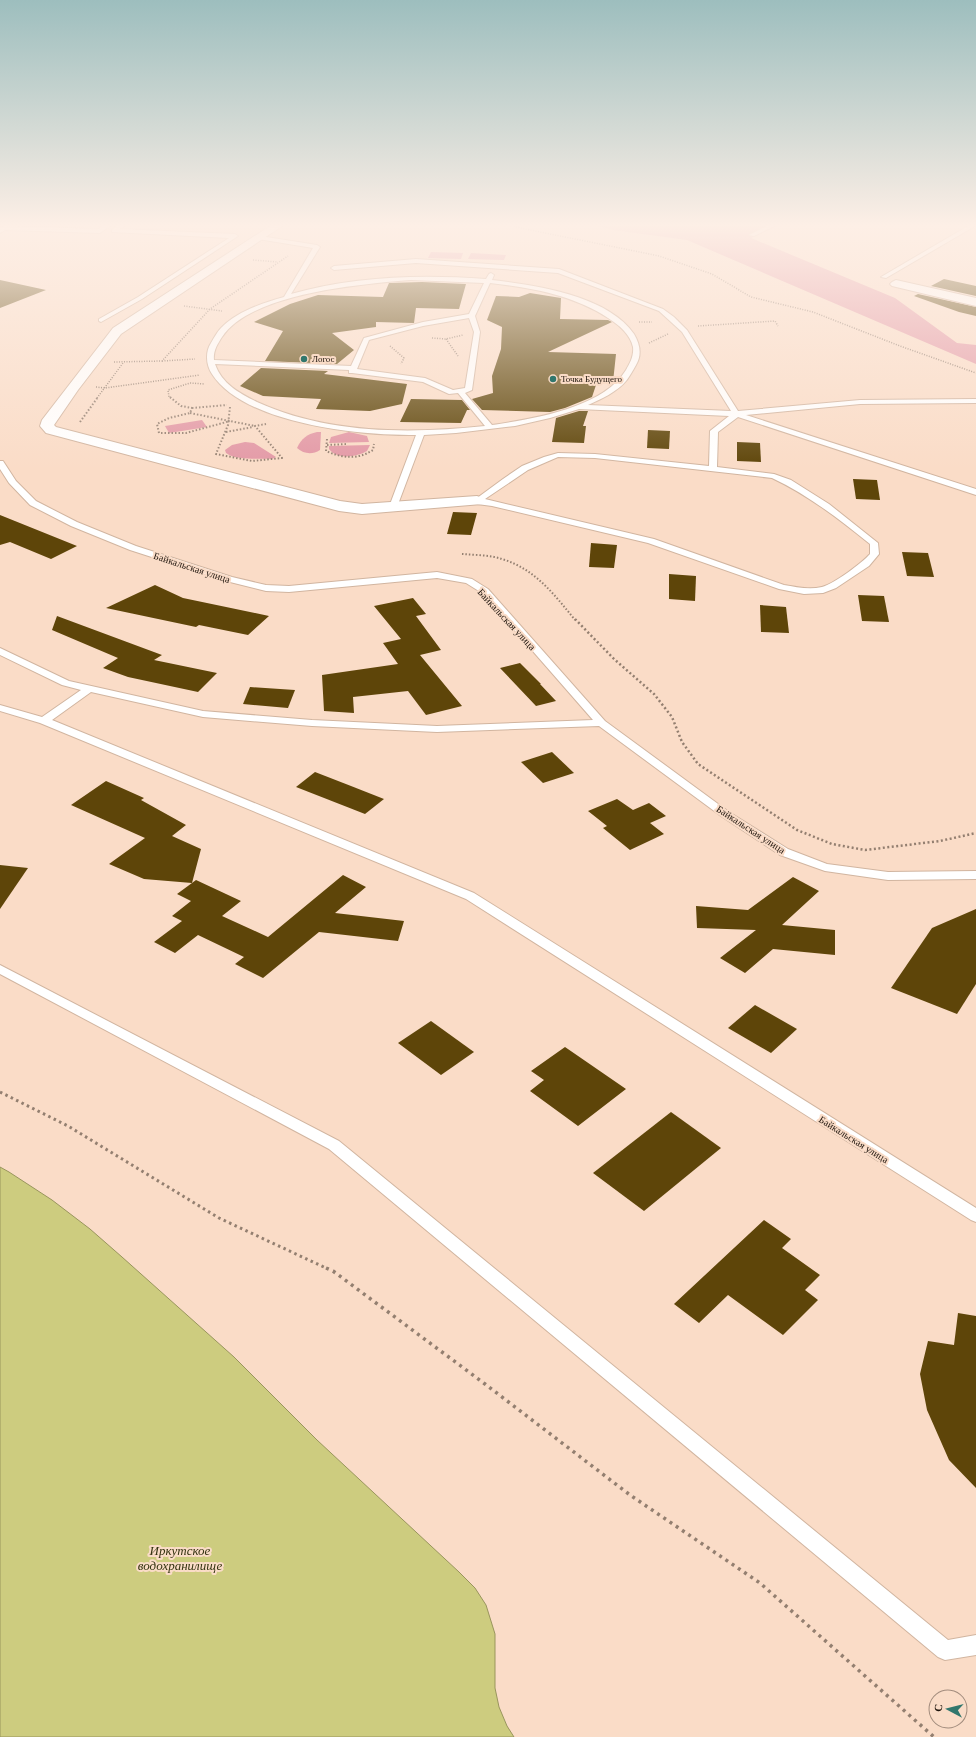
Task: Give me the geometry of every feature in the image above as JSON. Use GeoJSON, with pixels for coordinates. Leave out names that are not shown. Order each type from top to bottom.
{"type":"FeatureCollection","features":[{"type":"Feature","properties":{"kind":"street"},"geometry":{"type":"LineString","coordinates":[[154,307],[116,331],[73,386],[47,423],[47,426],[51,430],[339,506],[362,508],[477,501]]}},
{"type":"Feature","properties":{"kind":"lane"},"geometry":{"type":"LineString","coordinates":[[100,320],[124,307]]}},
{"type":"Feature","properties":{"kind":"lane"},"geometry":{"type":"LineString","coordinates":[[262,307],[244,316],[225,329],[214,341],[210,354],[214,373],[220,381],[235,394],[256,405],[298,419],[327,425],[354,429],[421,432],[490,427],[548,417],[578,407],[603,395],[622,382],[633,369],[637,355],[635,341],[626,328],[594,307]]}},
{"type":"Feature","properties":{"kind":"lane"},"geometry":{"type":"LineString","coordinates":[[472,316],[422,324],[366,339],[352,371],[425,380],[452,392],[468,390],[477,332],[472,316],[476,307]]}},
{"type":"Feature","properties":{"kind":"lane"},"geometry":{"type":"LineString","coordinates":[[654,307],[661,310],[680,325],[736,414],[976,492]]}},
{"type":"Feature","properties":{"kind":"lane"},"geometry":{"type":"LineString","coordinates":[[211,360],[354,368]]}},
{"type":"Feature","properties":{"kind":"lane"},"geometry":{"type":"LineString","coordinates":[[460,391],[490,427]]}},
{"type":"Feature","properties":{"kind":"lane"},"geometry":{"type":"LineString","coordinates":[[578,407],[736,414],[860,402],[976,401]]}},
{"type":"Feature","properties":{"kind":"lane"},"geometry":{"type":"LineString","coordinates":[[712,469],[714,430],[736,414]]}},
{"type":"Feature","properties":{"kind":"lane"},"geometry":{"type":"LineString","coordinates":[[393,506],[421,432]]}},
{"type":"Feature","properties":{"kind":"lane"},"geometry":{"type":"LineString","coordinates":[[558,455],[595,456],[774,476],[788,482],[837,514],[874,543],[875,554],[866,564],[833,586],[823,590],[804,591],[782,588],[651,541],[477,501],[530,465],[544,458],[558,455]]}},
{"type":"Feature","properties":{"kind":"lane","name":"Байкальская улица"},"geometry":{"type":"LineString","coordinates":[[0,463],[13,483],[33,502],[74,524],[133,548],[229,580],[266,588],[289,589],[437,575],[469,581],[485,591],[601,723],[725,814],[784,852],[825,867],[888,876],[976,875]]}},
{"type":"Feature","properties":{"kind":"lane"},"geometry":{"type":"LineString","coordinates":[[0,652],[66,683],[203,714],[312,724],[438,729],[601,723]]}},
{"type":"Feature","properties":{"kind":"lane"},"geometry":{"type":"LineString","coordinates":[[44,721],[90,688]]}},
{"type":"Feature","properties":{"kind":"lane","name":"Байкальская улица"},"geometry":{"type":"LineString","coordinates":[[0,708],[44,721],[470,896],[976,1216]]}},
{"type":"Feature","properties":{"kind":"lane"},"geometry":{"type":"LineString","coordinates":[[0,968],[334,1145],[945,1650],[976,1645]]}},
{"type":"Feature","properties":{"kind":"path"},"geometry":{"type":"LineString","coordinates":[[194,307],[244,316]]}},
{"type":"Feature","properties":{"kind":"path"},"geometry":{"type":"LineString","coordinates":[[162,361],[213,307]]}},
{"type":"Feature","properties":{"kind":"path"},"geometry":{"type":"LineString","coordinates":[[793,307],[813,312],[900,346],[976,373]]}},
{"type":"Feature","properties":{"kind":"path"},"geometry":{"type":"LineString","coordinates":[[617,321],[680,325],[774,322],[778,326]]}},
{"type":"Feature","properties":{"kind":"path"},"geometry":{"type":"LineString","coordinates":[[636,349],[680,325]]}},
{"type":"Feature","properties":{"kind":"path"},"geometry":{"type":"LineString","coordinates":[[377,336],[404,358],[394,376]]}},
{"type":"Feature","properties":{"kind":"path"},"geometry":{"type":"LineString","coordinates":[[92,362],[123,363],[211,360]]}},
{"type":"Feature","properties":{"kind":"path"},"geometry":{"type":"LineString","coordinates":[[70,435],[123,363]]}},
{"type":"Feature","properties":{"kind":"path"},"geometry":{"type":"LineString","coordinates":[[73,386],[105,388],[214,373]]}},
{"type":"Feature","properties":{"kind":"path"},"geometry":{"type":"LineString","coordinates":[[211,385],[190,383],[168,390],[168,397],[181,406],[192,408],[230,404],[230,421],[216,454],[252,461],[282,458],[255,426],[230,421],[190,413],[169,418],[157,424],[159,433],[174,435],[202,430],[230,421]]}},
{"type":"Feature","properties":{"kind":"path"},"geometry":{"type":"LineString","coordinates":[[190,413],[192,408]]}},
{"type":"Feature","properties":{"kind":"path"},"geometry":{"type":"LineString","coordinates":[[226,432],[298,419]]}},
{"type":"Feature","properties":{"kind":"path"},"geometry":{"type":"LineString","coordinates":[[327,425],[326,451],[336,456],[354,457],[370,452],[374,446],[373,444]]}},
{"type":"Feature","properties":{"kind":"path"},"geometry":{"type":"LineString","coordinates":[[327,445],[350,444]]}},
{"type":"Feature","properties":{"kind":"path"},"geometry":{"type":"LineString","coordinates":[[462,554],[501,558],[525,568],[549,588],[580,625],[614,659],[654,694],[672,717],[682,742],[698,764],[797,830],[832,844],[865,850],[940,841],[976,833]]}},
{"type":"Feature","properties":{"kind":"path"},"geometry":{"type":"LineString","coordinates":[[0,1092],[68,1126],[220,1218],[333,1271],[485,1384],[630,1495],[760,1583],[934,1737]]}},
{"type":"Feature","properties":{"kind":"shaded area"},"geometry":{"type":"Polygon","coordinates":[[[843,307],[907,307],[957,343],[976,345],[976,364],[843,307]]]}},
{"type":"Feature","properties":{"kind":"shaded area"},"geometry":{"type":"Polygon","coordinates":[[[202,420],[207,427],[169,433],[165,426],[202,420]]]}},
{"type":"Feature","properties":{"kind":"shaded area"},"geometry":{"type":"Polygon","coordinates":[[[321,432],[320,450],[314,453],[308,453],[302,452],[297,448],[305,437],[321,432]]]}},
{"type":"Feature","properties":{"kind":"shaded area"},"geometry":{"type":"Polygon","coordinates":[[[349,432],[367,436],[369,442],[329,443],[331,437],[349,432]]]}},
{"type":"Feature","properties":{"kind":"shaded area"},"geometry":{"type":"Polygon","coordinates":[[[245,442],[254,443],[276,457],[272,459],[248,459],[231,456],[226,453],[225,450],[232,445],[245,442]]]}},
{"type":"Feature","properties":{"kind":"shaded area"},"geometry":{"type":"Polygon","coordinates":[[[370,445],[367,451],[353,456],[337,455],[329,449],[329,446],[370,445]]]}},
{"type":"Feature","properties":{"kind":"water","name":"Иркутское водохранилище"},"geometry":{"type":"Polygon","coordinates":[[[0,1167],[52,1200],[90,1229],[122,1257],[234,1357],[317,1440],[475,1588],[486,1605],[495,1634],[495,1688],[499,1707],[507,1726],[514,1737],[0,1737],[0,1167]]]}},
{"type":"Feature","properties":{"kind":"building"},"geometry":{"type":"Polygon","coordinates":[[[284,307],[460,307],[459,309],[416,308],[414,323],[376,322],[376,327],[332,333],[354,350],[337,364],[265,361],[283,331],[254,322],[284,307]]]}},
{"type":"Feature","properties":{"kind":"building"},"geometry":{"type":"Polygon","coordinates":[[[492,307],[561,307],[560,319],[608,320],[612,322],[548,352],[616,354],[613,382],[597,382],[592,397],[565,408],[550,412],[482,410],[472,399],[493,393],[492,376],[501,349],[502,327],[487,320],[492,307]]]}},
{"type":"Feature","properties":{"kind":"building"},"geometry":{"type":"Polygon","coordinates":[[[945,307],[976,307],[976,316],[945,307]]]}},
{"type":"Feature","properties":{"kind":"building"},"geometry":{"type":"Polygon","coordinates":[[[261,368],[328,371],[324,374],[407,384],[402,404],[370,411],[316,409],[321,399],[263,396],[240,386],[261,368]]]}},
{"type":"Feature","properties":{"kind":"building"},"geometry":{"type":"Polygon","coordinates":[[[411,399],[462,400],[470,410],[467,410],[461,423],[400,422],[411,399]]]}},
{"type":"Feature","properties":{"kind":"building"},"geometry":{"type":"Polygon","coordinates":[[[579,411],[588,411],[583,426],[586,426],[584,443],[552,442],[556,418],[579,411]]]}},
{"type":"Feature","properties":{"kind":"building"},"geometry":{"type":"Polygon","coordinates":[[[648,430],[670,431],[669,449],[647,448],[648,430]]]}},
{"type":"Feature","properties":{"kind":"building"},"geometry":{"type":"Polygon","coordinates":[[[737,442],[760,443],[761,462],[737,461],[737,442]]]}},
{"type":"Feature","properties":{"kind":"building"},"geometry":{"type":"Polygon","coordinates":[[[853,479],[877,480],[880,500],[856,499],[853,479]]]}},
{"type":"Feature","properties":{"kind":"building"},"geometry":{"type":"Polygon","coordinates":[[[453,512],[477,513],[471,535],[447,534],[453,512]]]}},
{"type":"Feature","properties":{"kind":"building"},"geometry":{"type":"Polygon","coordinates":[[[0,515],[77,546],[51,559],[10,542],[0,545],[0,515]]]}},
{"type":"Feature","properties":{"kind":"building"},"geometry":{"type":"Polygon","coordinates":[[[591,543],[617,545],[614,568],[589,567],[591,543]]]}},
{"type":"Feature","properties":{"kind":"building"},"geometry":{"type":"Polygon","coordinates":[[[902,552],[928,553],[934,577],[907,576],[902,552]]]}},
{"type":"Feature","properties":{"kind":"building"},"geometry":{"type":"Polygon","coordinates":[[[669,574],[696,576],[695,601],[669,599],[669,574]]]}},
{"type":"Feature","properties":{"kind":"building"},"geometry":{"type":"Polygon","coordinates":[[[155,585],[183,598],[269,616],[248,635],[199,625],[196,627],[106,608],[155,585]]]}},
{"type":"Feature","properties":{"kind":"building"},"geometry":{"type":"Polygon","coordinates":[[[858,595],[884,596],[889,622],[862,621],[858,595]]]}},
{"type":"Feature","properties":{"kind":"building"},"geometry":{"type":"Polygon","coordinates":[[[413,598],[426,614],[416,616],[441,650],[420,655],[462,706],[426,715],[408,691],[353,697],[354,713],[324,711],[322,675],[398,664],[383,643],[401,639],[374,606],[413,598]]]}},
{"type":"Feature","properties":{"kind":"building"},"geometry":{"type":"Polygon","coordinates":[[[760,605],[786,607],[789,633],[761,632],[760,605]]]}},
{"type":"Feature","properties":{"kind":"building"},"geometry":{"type":"Polygon","coordinates":[[[57,616],[162,655],[154,660],[217,673],[198,692],[128,677],[103,668],[118,658],[52,630],[57,616]]]}},
{"type":"Feature","properties":{"kind":"building"},"geometry":{"type":"Polygon","coordinates":[[[520,663],[556,701],[536,706],[500,668],[520,663]]]}},
{"type":"Feature","properties":{"kind":"building"},"geometry":{"type":"Polygon","coordinates":[[[250,687],[295,690],[288,708],[243,704],[250,687]]]}},
{"type":"Feature","properties":{"kind":"building"},"geometry":{"type":"Polygon","coordinates":[[[552,752],[574,773],[543,783],[521,762],[552,752]]]}},
{"type":"Feature","properties":{"kind":"building"},"geometry":{"type":"Polygon","coordinates":[[[315,772],[384,799],[365,814],[296,787],[315,772]]]}},
{"type":"Feature","properties":{"kind":"building"},"geometry":{"type":"Polygon","coordinates":[[[106,781],[144,798],[141,800],[186,825],[172,836],[201,849],[192,883],[144,879],[109,864],[145,838],[71,805],[106,781]]]}},
{"type":"Feature","properties":{"kind":"building"},"geometry":{"type":"Polygon","coordinates":[[[617,799],[633,810],[649,803],[666,816],[650,823],[664,834],[630,850],[603,828],[607,826],[588,811],[617,799]]]}},
{"type":"Feature","properties":{"kind":"building"},"geometry":{"type":"Polygon","coordinates":[[[0,865],[28,868],[0,909],[0,865]]]}},
{"type":"Feature","properties":{"kind":"building"},"geometry":{"type":"Polygon","coordinates":[[[343,875],[366,887],[335,913],[404,921],[398,941],[319,932],[263,978],[235,964],[244,957],[198,935],[175,953],[154,942],[182,921],[172,916],[191,901],[177,894],[196,880],[241,901],[222,916],[268,937],[343,875]]]}},
{"type":"Feature","properties":{"kind":"building"},"geometry":{"type":"Polygon","coordinates":[[[793,877],[819,891],[782,925],[835,930],[835,955],[773,949],[745,973],[720,958],[756,930],[697,928],[696,906],[748,910],[793,877]]]}},
{"type":"Feature","properties":{"kind":"building"},"geometry":{"type":"Polygon","coordinates":[[[976,909],[976,984],[957,1014],[891,988],[932,928],[976,909]]]}},
{"type":"Feature","properties":{"kind":"building"},"geometry":{"type":"Polygon","coordinates":[[[755,1005],[797,1029],[771,1053],[728,1028],[755,1005]]]}},
{"type":"Feature","properties":{"kind":"building"},"geometry":{"type":"Polygon","coordinates":[[[431,1021],[474,1052],[441,1075],[398,1043],[431,1021]]]}},
{"type":"Feature","properties":{"kind":"building"},"geometry":{"type":"Polygon","coordinates":[[[565,1047],[626,1089],[578,1126],[530,1091],[544,1080],[531,1071],[565,1047]]]}},
{"type":"Feature","properties":{"kind":"building"},"geometry":{"type":"Polygon","coordinates":[[[671,1112],[721,1148],[644,1211],[593,1173],[671,1112]]]}},
{"type":"Feature","properties":{"kind":"building"},"geometry":{"type":"Polygon","coordinates":[[[764,1220],[791,1239],[782,1248],[820,1275],[805,1290],[818,1300],[783,1335],[728,1295],[699,1323],[674,1304],[764,1220]]]}},
{"type":"Feature","properties":{"kind":"building"},"geometry":{"type":"Polygon","coordinates":[[[958,1313],[976,1316],[976,1488],[949,1460],[927,1410],[920,1374],[928,1341],[954,1345],[958,1313]]]}},
{"type":"Feature","properties":{"kind":"place","name":"Логос"},"geometry":{"type":"Point","coordinates":[304,359]}},
{"type":"Feature","properties":{"kind":"place","name":"Точка Будущего"},"geometry":{"type":"Point","coordinates":[553,379]}}]}
